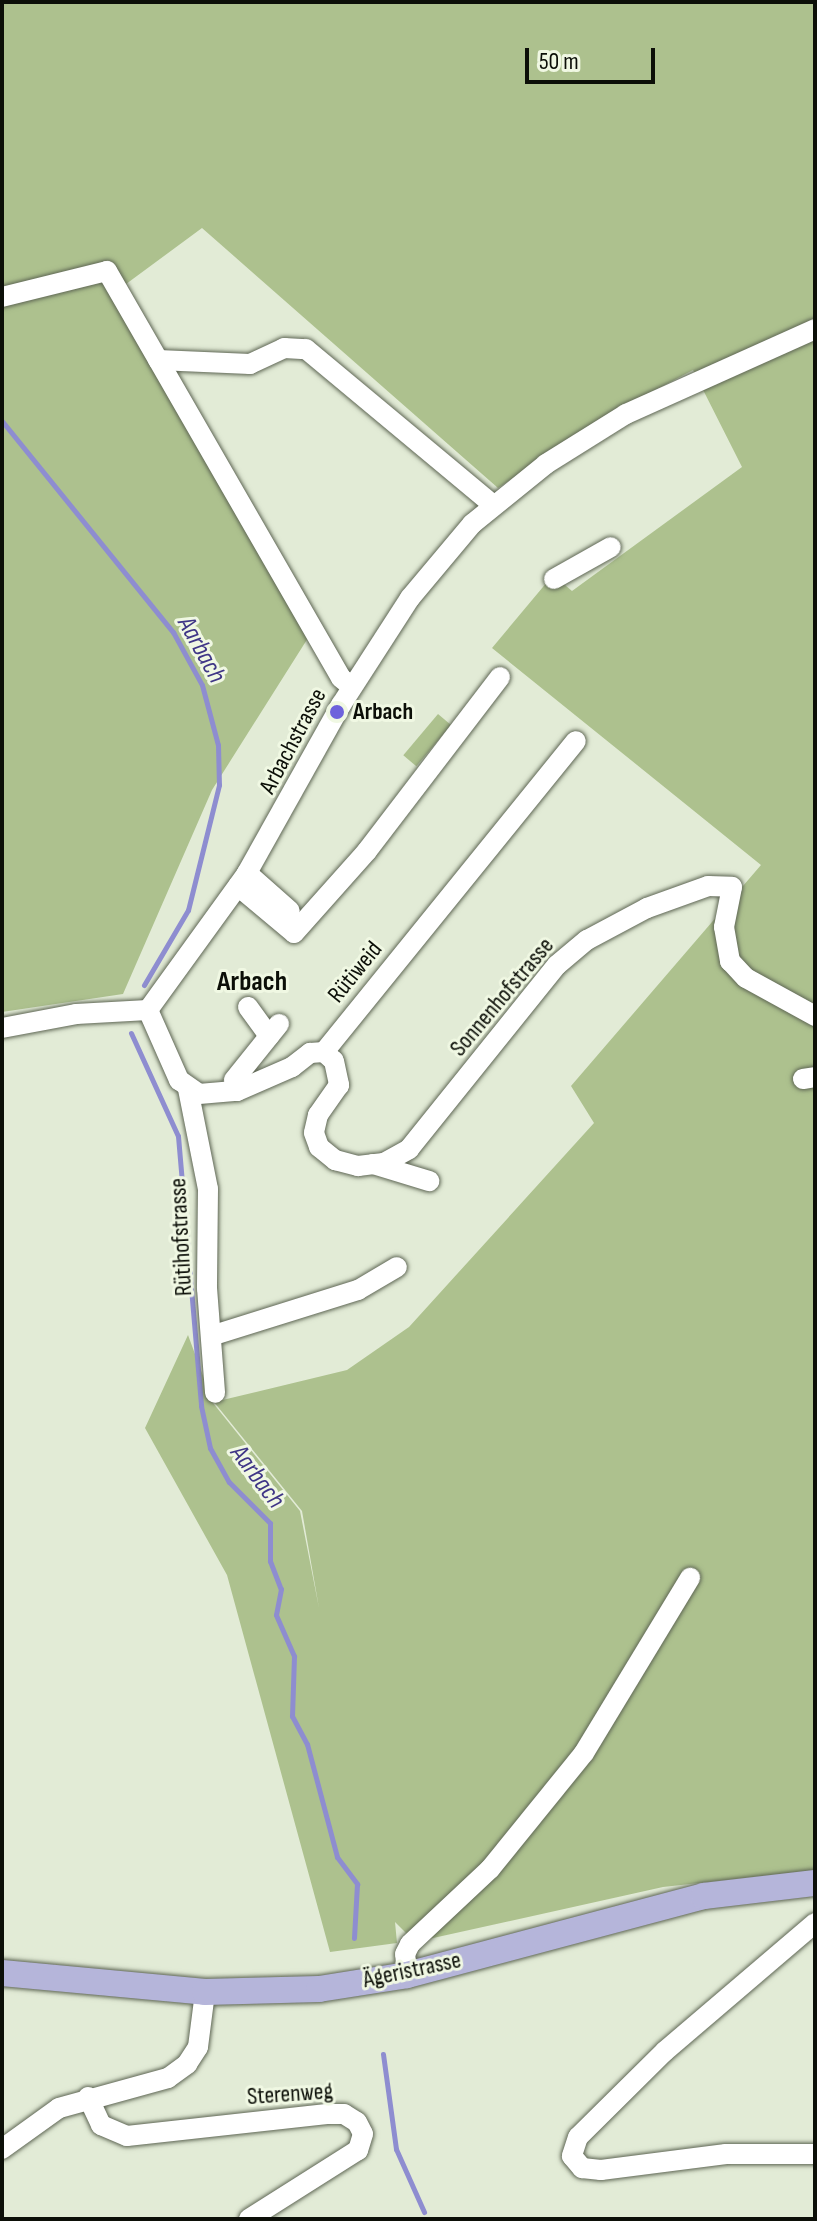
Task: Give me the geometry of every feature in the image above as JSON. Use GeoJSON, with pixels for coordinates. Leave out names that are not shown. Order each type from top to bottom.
{"type":"FeatureCollection","features":[{"type":"Feature","properties":{"kind":"main road","name":"Ägeristrasse"},"geometry":{"type":"LineString","coordinates":[[2,1973],[205,1992],[319,1989],[407,1975],[649,1908],[815,1883]]}},
{"type":"Feature","properties":{"kind":"street"},"geometry":{"type":"LineString","coordinates":[[2,297],[107,271],[341,678],[352,687]]}},
{"type":"Feature","properties":{"kind":"street","name":"Arbachstrasse"},"geometry":{"type":"LineString","coordinates":[[148,1010],[242,880],[352,687],[410,598],[493,505],[546,464],[626,414],[718,368],[815,329]]}},
{"type":"Feature","properties":{"kind":"street"},"geometry":{"type":"LineString","coordinates":[[158,360],[250,364],[284,348],[306,349],[493,505]]}},
{"type":"Feature","properties":{"kind":"street"},"geometry":{"type":"LineString","coordinates":[[554,579],[611,547]]}},
{"type":"Feature","properties":{"kind":"street"},"geometry":{"type":"LineString","coordinates":[[242,880],[294,933],[367,851],[500,677]]}},
{"type":"Feature","properties":{"kind":"street","name":"Rütiweid"},"geometry":{"type":"LineString","coordinates":[[188,1089],[208,1096],[237,1091],[292,1067],[310,1053],[324,1052],[576,741]]}},
{"type":"Feature","properties":{"kind":"street"},"geometry":{"type":"LineString","coordinates":[[242,880],[290,911]]}},
{"type":"Feature","properties":{"kind":"street","name":"Sonnenhofstrasse"},"geometry":{"type":"LineString","coordinates":[[373,1164],[409,1149],[557,965],[587,940],[682,893],[708,886],[732,887],[724,927],[730,961],[746,978],[815,1016]]}},
{"type":"Feature","properties":{"kind":"street"},"geometry":{"type":"LineString","coordinates":[[237,1091],[234,1080],[274,1030],[248,1007]]}},
{"type":"Feature","properties":{"kind":"street"},"geometry":{"type":"LineString","coordinates":[[2,1028],[76,1014],[148,1010],[155,1036],[188,1089]]}},
{"type":"Feature","properties":{"kind":"street"},"geometry":{"type":"LineString","coordinates":[[324,1052],[334,1061],[339,1085],[318,1115],[314,1133],[319,1147],[335,1160],[373,1164],[429,1181]]}},
{"type":"Feature","properties":{"kind":"street","name":"Rütihofstrasse"},"geometry":{"type":"LineString","coordinates":[[188,1089],[208,1189],[207,1288],[214,1335],[215,1393]]}},
{"type":"Feature","properties":{"kind":"street"},"geometry":{"type":"LineString","coordinates":[[214,1335],[358,1290],[397,1267]]}},
{"type":"Feature","properties":{"kind":"street"},"geometry":{"type":"LineString","coordinates":[[407,1975],[405,1954],[410,1944],[490,1869],[584,1753],[690,1578]]}},
{"type":"Feature","properties":{"kind":"street"},"geometry":{"type":"LineString","coordinates":[[815,1923],[665,2051],[578,2137],[572,2156],[582,2168],[601,2170],[726,2154],[815,2154]]}},
{"type":"Feature","properties":{"kind":"street"},"geometry":{"type":"LineString","coordinates":[[2,2149],[36,2121],[88,2097],[168,2078],[187,2064],[198,2047],[205,1992]]}},
{"type":"Feature","properties":{"kind":"street","name":"Sterenweg"},"geometry":{"type":"LineString","coordinates":[[88,2097],[101,2125],[127,2136],[327,2114],[344,2114],[357,2122],[363,2134],[358,2150],[249,2219]]}},
{"type":"Feature","properties":{"kind":"green space"},"geometry":{"type":"Polygon","coordinates":[[[2,2],[815,2],[815,1870],[663,1887],[415,1942],[395,1922],[397,1943],[330,1952],[227,1575],[145,1428],[188,1335],[213,1403],[300,1511],[319,1608],[302,1511],[214,1402],[347,1370],[409,1327],[594,1123],[571,1086],[761,865],[492,648],[553,575],[572,591],[742,467],[693,370],[603,418],[498,488],[202,228],[122,287],[308,638],[212,790],[123,994],[2,1012],[2,2]]]}},
{"type":"Feature","properties":{"kind":"green space"},"geometry":{"type":"Polygon","coordinates":[[[438,714],[451,725],[416,766],[403,755],[438,714]]]}},
{"type":"Feature","properties":{"kind":"waterway","name":"Aarbach"},"geometry":{"type":"LineString","coordinates":[[2,421],[173,632],[202,685],[218,745],[219,785],[188,910],[144,985]]}},
{"type":"Feature","properties":{"kind":"waterway","name":"Aarbach"},"geometry":{"type":"LineString","coordinates":[[131,1033],[178,1136],[201,1406],[210,1448],[229,1482],[270,1523],[270,1561],[281,1589],[276,1615],[294,1656],[292,1716],[307,1744],[337,1857],[357,1884],[354,1938]]}},
{"type":"Feature","properties":{"kind":"waterway"},"geometry":{"type":"LineString","coordinates":[[383,2054],[396,2149],[424,2212]]}},
{"type":"Feature","properties":{"kind":"place","name":"Arbach"},"geometry":{"type":"Point","coordinates":[337,712]}},
{"type":"Feature","properties":{"kind":"district","name":"Arbach"},"geometry":{"type":"Point","coordinates":[252,982]}}]}
